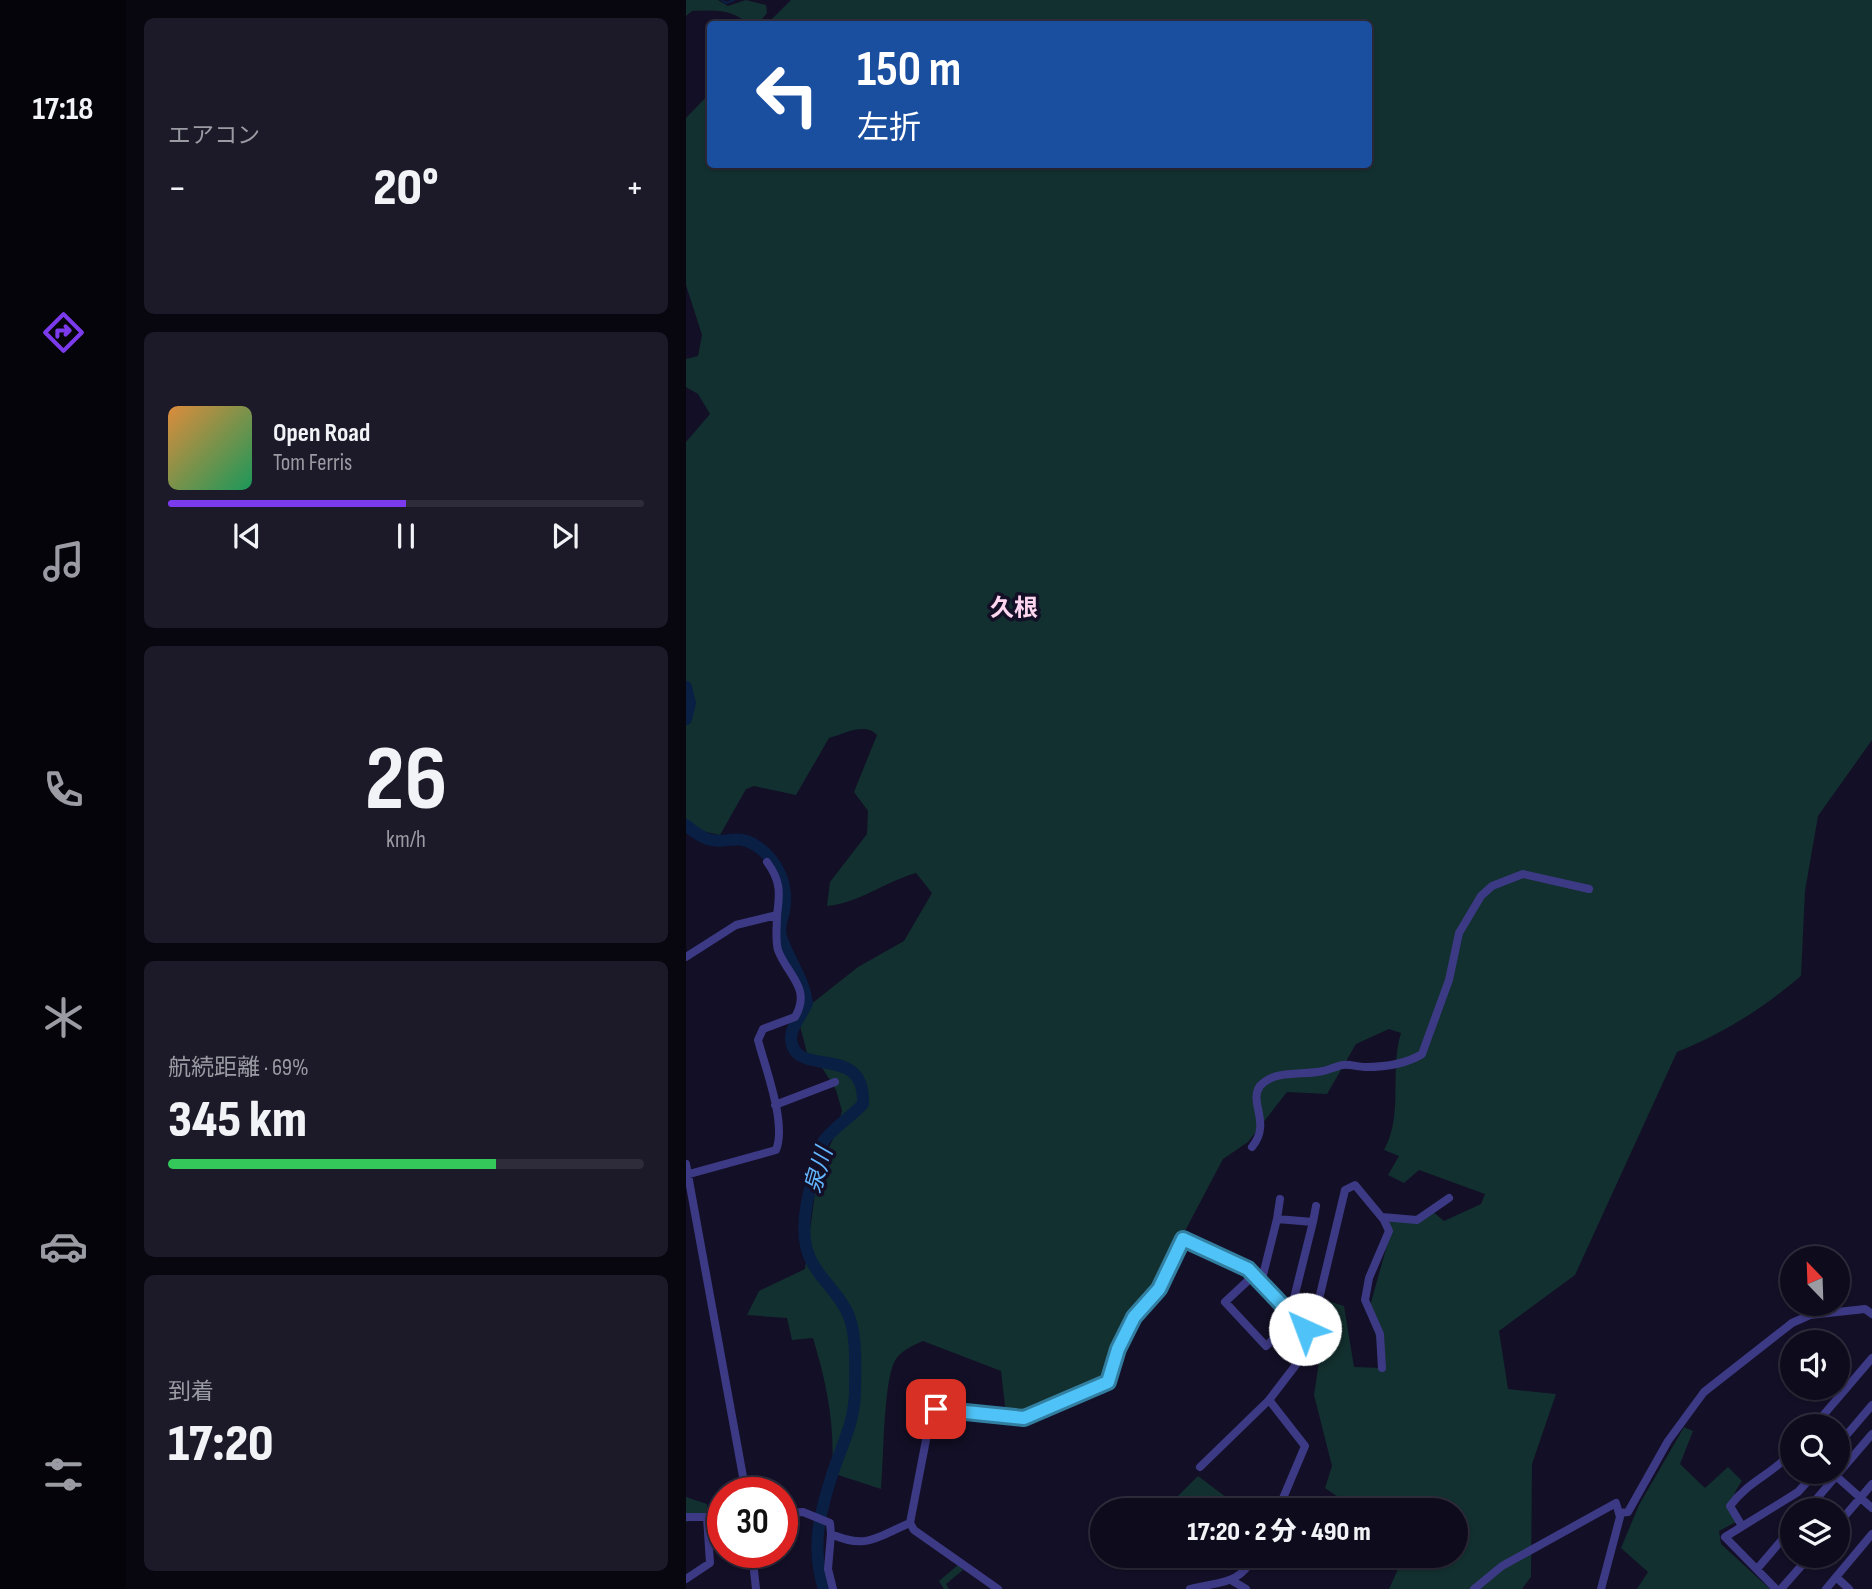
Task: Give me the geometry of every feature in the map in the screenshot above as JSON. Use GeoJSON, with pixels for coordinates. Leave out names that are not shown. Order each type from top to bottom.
{"type":"FeatureCollection","features":[{"type":"Feature","properties":{"kind":"street"},"geometry":{"type":"LineString","coordinates":[[686,1175],[776,1150],[779,1143],[775,1105],[758,1040],[763,1029],[795,1017],[801,1001],[800,975],[777,946],[777,915],[781,891],[777,876],[767,862]]}},
{"type":"Feature","properties":{"kind":"street"},"geometry":{"type":"LineString","coordinates":[[1252,1147],[1262,1128],[1256,1096],[1260,1086],[1270,1080],[1288,1074],[1321,1072],[1344,1065],[1365,1067],[1403,1063],[1422,1054],[1449,980],[1459,933],[1481,896],[1492,886],[1523,874],[1589,889]]}},
{"type":"Feature","properties":{"kind":"street"},"geometry":{"type":"LineString","coordinates":[[686,957],[736,926],[777,915]]}},
{"type":"Feature","properties":{"kind":"street"},"geometry":{"type":"LineString","coordinates":[[775,1105],[835,1082]]}},
{"type":"Feature","properties":{"kind":"street"},"geometry":{"type":"LineString","coordinates":[[686,1164],[743,1477]]}},
{"type":"Feature","properties":{"kind":"street"},"geometry":{"type":"LineString","coordinates":[[1200,1467],[1269,1400],[1315,1340],[1321,1326],[1318,1303],[1345,1190],[1355,1185],[1382,1217],[1389,1231],[1369,1278],[1365,1300],[1380,1334],[1382,1368]]}},
{"type":"Feature","properties":{"kind":"street"},"geometry":{"type":"LineString","coordinates":[[1382,1217],[1417,1220],[1450,1198]]}},
{"type":"Feature","properties":{"kind":"street"},"geometry":{"type":"LineString","coordinates":[[1261,1283],[1280,1199]]}},
{"type":"Feature","properties":{"kind":"street"},"geometry":{"type":"LineString","coordinates":[[1254,1275],[1225,1302],[1266,1346],[1293,1316],[1316,1206]]}},
{"type":"Feature","properties":{"kind":"street"},"geometry":{"type":"LineString","coordinates":[[1277,1219],[1313,1222]]}},
{"type":"Feature","properties":{"kind":"street"},"geometry":{"type":"LineString","coordinates":[[998,1589],[914,1530],[910,1523],[926,1451],[928,1421],[936,1409],[1024,1418],[1108,1382],[1118,1349],[1134,1317],[1159,1289],[1183,1239],[1240,1263],[1315,1340]]}},
{"type":"Feature","properties":{"kind":"street"},"geometry":{"type":"LineString","coordinates":[[1620,1513],[1628,1511],[1668,1441],[1704,1392],[1781,1330],[1810,1315],[1865,1309],[1872,1314]]}},
{"type":"Feature","properties":{"kind":"street"},"geometry":{"type":"LineString","coordinates":[[1824,1414],[1872,1359]]}},
{"type":"Feature","properties":{"kind":"street"},"geometry":{"type":"LineString","coordinates":[[1269,1400],[1305,1446],[1305,1454],[1284,1498]]}},
{"type":"Feature","properties":{"kind":"street"},"geometry":{"type":"LineString","coordinates":[[1850,1432],[1872,1405]]}},
{"type":"Feature","properties":{"kind":"street"},"geometry":{"type":"LineString","coordinates":[[1850,1460],[1872,1434]]}},
{"type":"Feature","properties":{"kind":"street"},"geometry":{"type":"LineString","coordinates":[[1742,1526],[1730,1506],[1742,1489],[1780,1466]]}},
{"type":"Feature","properties":{"kind":"street"},"geometry":{"type":"LineString","coordinates":[[1799,1568],[1779,1589],[1725,1536],[1798,1492],[1805,1484]]}},
{"type":"Feature","properties":{"kind":"street"},"geometry":{"type":"LineString","coordinates":[[1817,1498],[1829,1484]]}},
{"type":"Feature","properties":{"kind":"street"},"geometry":{"type":"LineString","coordinates":[[1845,1484],[1872,1508]]}},
{"type":"Feature","properties":{"kind":"street"},"geometry":{"type":"LineString","coordinates":[[1850,1510],[1872,1484]]}},
{"type":"Feature","properties":{"kind":"street"},"geometry":{"type":"LineString","coordinates":[[1474,1589],[1502,1566],[1616,1503],[1620,1513],[1616,1541],[1601,1589]]}},
{"type":"Feature","properties":{"kind":"street"},"geometry":{"type":"LineString","coordinates":[[686,1509],[686,1516],[707,1517]]}},
{"type":"Feature","properties":{"kind":"street"},"geometry":{"type":"LineString","coordinates":[[798,1514],[814,1515],[830,1523],[828,1569],[833,1589]]}},
{"type":"Feature","properties":{"kind":"street"},"geometry":{"type":"LineString","coordinates":[[831,1534],[851,1543],[861,1543],[910,1523]]}},
{"type":"Feature","properties":{"kind":"street"},"geometry":{"type":"LineString","coordinates":[[1826,1589],[1872,1534]]}},
{"type":"Feature","properties":{"kind":"street"},"geometry":{"type":"LineString","coordinates":[[1757,1569],[1780,1542]]}},
{"type":"Feature","properties":{"kind":"street"},"geometry":{"type":"LineString","coordinates":[[686,1579],[707,1565]]}},
{"type":"Feature","properties":{"kind":"street"},"geometry":{"type":"LineString","coordinates":[[754,1568],[756,1589]]}},
{"type":"Feature","properties":{"kind":"street"},"geometry":{"type":"LineString","coordinates":[[1190,1589],[1231,1580],[1246,1572],[1248,1568]]}},
{"type":"Feature","properties":{"kind":"street"},"geometry":{"type":"LineString","coordinates":[[1836,1577],[1849,1589]]}},
{"type":"Feature","properties":{"kind":"street"},"geometry":{"type":"LineString","coordinates":[[1231,1580],[1246,1589]]}},
{"type":"Feature","properties":{"kind":"green space"},"geometry":{"type":"Polygon","coordinates":[[[686,0],[718,0],[728,6],[746,0],[766,5],[767,13],[760,21],[746,21],[722,11],[692,11],[686,16],[686,0]]]}},
{"type":"Feature","properties":{"kind":"green space"},"geometry":{"type":"Polygon","coordinates":[[[791,0],[1872,0],[1872,740],[1818,816],[1805,891],[1801,976],[1742,1019],[1677,1052],[1575,1275],[1499,1331],[1508,1389],[1556,1394],[1532,1464],[1531,1577],[1522,1589],[1389,1589],[1399,1568],[1468,1568],[1468,1498],[1340,1498],[1325,1488],[1332,1466],[1314,1395],[1328,1301],[1344,1306],[1354,1367],[1382,1368],[1370,1306],[1391,1231],[1389,1220],[1415,1222],[1432,1211],[1444,1221],[1481,1204],[1485,1194],[1419,1170],[1404,1183],[1388,1175],[1399,1156],[1384,1150],[1393,1122],[1396,1062],[1401,1033],[1389,1029],[1356,1044],[1327,1094],[1287,1092],[1248,1142],[1223,1159],[1168,1263],[1119,1332],[1101,1383],[1060,1400],[1006,1415],[1001,1371],[923,1341],[901,1353],[892,1369],[885,1421],[881,1489],[832,1473],[829,1405],[813,1338],[792,1340],[787,1318],[747,1315],[759,1291],[805,1269],[818,1170],[835,1135],[842,1111],[836,1090],[823,1069],[807,1053],[800,1026],[810,1005],[858,967],[904,941],[932,893],[916,873],[861,897],[827,906],[830,882],[867,834],[868,811],[854,792],[877,735],[867,729],[829,738],[796,795],[754,786],[746,789],[720,835],[702,831],[686,821],[686,725],[694,703],[686,681],[686,442],[710,414],[698,394],[686,387],[686,359],[698,356],[702,335],[686,285],[686,118],[707,96],[707,168],[1372,168],[1372,21],[770,21],[791,0]]]}},
{"type":"Feature","properties":{"kind":"green space"},"geometry":{"type":"Polygon","coordinates":[[[1684,1427],[1693,1431],[1680,1464],[1705,1488],[1728,1467],[1742,1481],[1733,1500],[1736,1522],[1719,1531],[1721,1544],[1770,1589],[1637,1589],[1648,1572],[1621,1548],[1639,1505],[1684,1427]]]}},
{"type":"Feature","properties":{"kind":"green space"},"geometry":{"type":"Polygon","coordinates":[[[1198,1476],[1227,1498],[1176,1498],[1198,1476]]]}},
{"type":"Feature","properties":{"kind":"green space"},"geometry":{"type":"Polygon","coordinates":[[[686,1497],[707,1504],[707,1516],[686,1522],[686,1497]]]}},
{"type":"Feature","properties":{"kind":"green space"},"geometry":{"type":"Polygon","coordinates":[[[958,1565],[963,1570],[946,1584],[949,1589],[944,1589],[939,1581],[958,1565]]]}},
{"type":"Feature","properties":{"kind":"waterway"},"geometry":{"type":"LineString","coordinates":[[722,0],[726,3],[734,0]]}},
{"type":"Feature","properties":{"kind":"waterway","name":"泉川"},"geometry":{"type":"LineString","coordinates":[[686,687],[690,703],[686,719]]}},
{"type":"Feature","properties":{"kind":"waterway","name":"泉川"},"geometry":{"type":"LineString","coordinates":[[686,825],[707,839],[746,841],[770,857],[780,873],[785,891],[781,937],[803,986],[807,1003],[792,1034],[795,1051],[815,1061],[842,1066],[853,1073],[861,1085],[863,1104],[823,1142],[809,1194],[804,1233],[814,1266],[846,1309],[855,1346],[852,1415],[827,1490],[818,1532],[818,1560],[824,1589]]}},
{"type":"Feature","properties":{"kind":"district","name":"久根"},"geometry":{"type":"Point","coordinates":[1014,608]}},
{"type":"Feature","properties":{"kind":"route"},"geometry":{"type":"LineString","coordinates":[[936,1409],[1024,1418],[1108,1382],[1118,1349],[1134,1317],[1159,1289],[1183,1239],[1240,1263],[1305,1329]]}}]}
